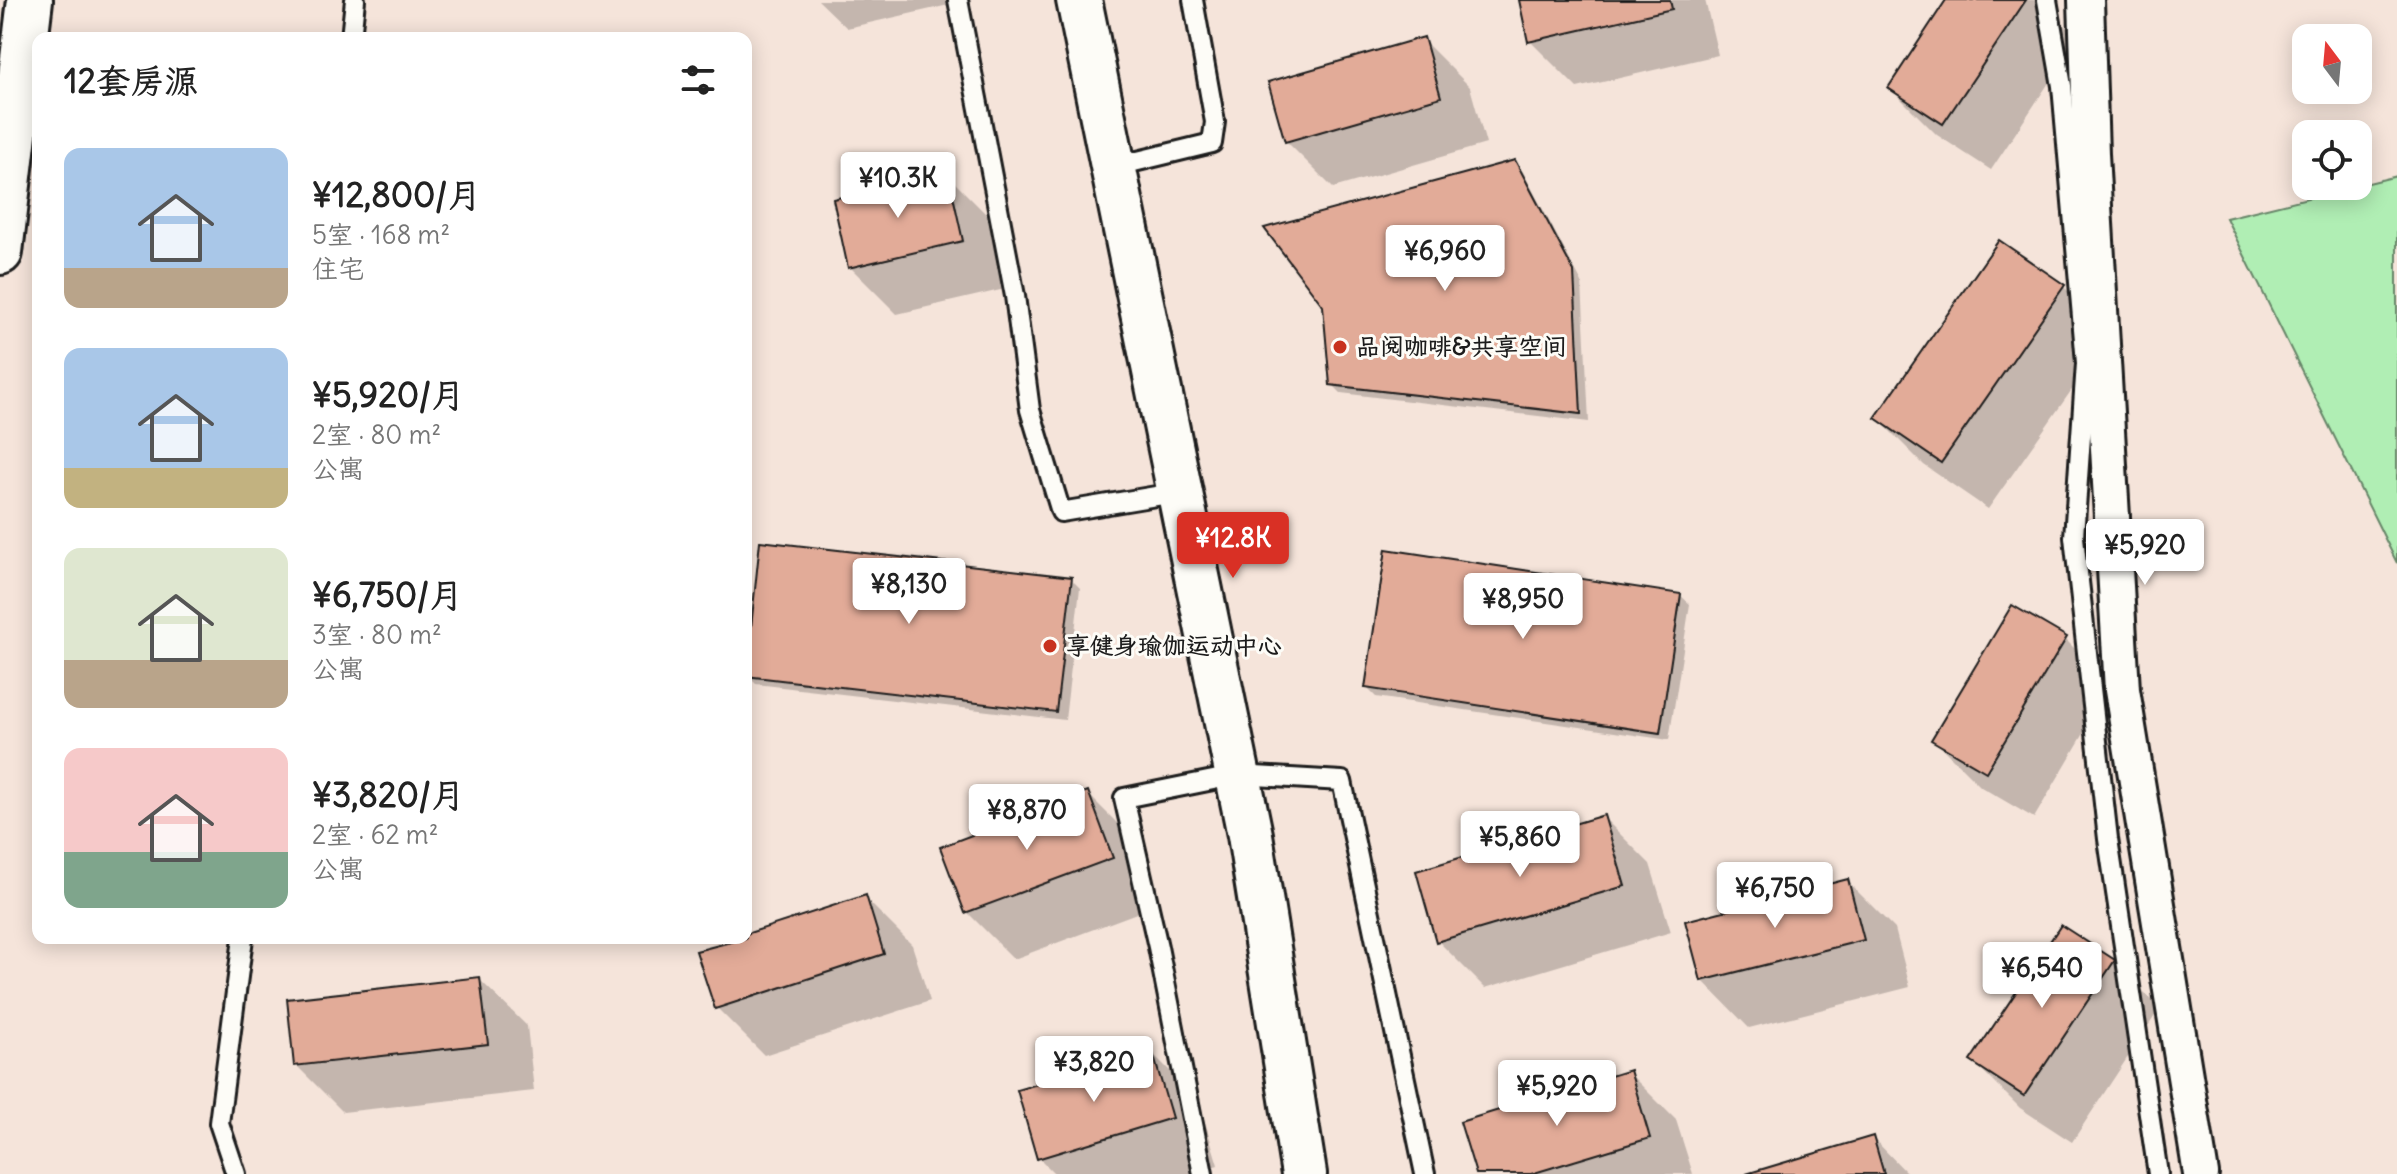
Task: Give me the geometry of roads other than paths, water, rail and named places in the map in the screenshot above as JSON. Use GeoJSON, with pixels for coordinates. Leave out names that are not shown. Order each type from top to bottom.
{"type":"FeatureCollection","features":[{"type":"Feature","properties":{"kind":"main road"},"geometry":{"type":"LineString","coordinates":[[0,252],[30,0]]}},
{"type":"Feature","properties":{"kind":"main road"},"geometry":{"type":"LineString","coordinates":[[1079,0],[1238,775],[1304,1174]]}},
{"type":"Feature","properties":{"kind":"street"},"geometry":{"type":"LineString","coordinates":[[2086,0],[2092,170],[2122,690],[2201,1174]]}},
{"type":"Feature","properties":{"kind":"lane"},"geometry":{"type":"LineString","coordinates":[[352,32],[355,0]]}},
{"type":"Feature","properties":{"kind":"lane"},"geometry":{"type":"LineString","coordinates":[[958,0],[1015,296],[1030,410],[1061,512],[1180,492]]}},
{"type":"Feature","properties":{"kind":"lane"},"geometry":{"type":"LineString","coordinates":[[1113,167],[1212,143],[1215,122],[1193,0]]}},
{"type":"Feature","properties":{"kind":"lane"},"geometry":{"type":"LineString","coordinates":[[2047,0],[2062,86],[2086,363],[2074,537],[2108,839],[2158,1174]]}},
{"type":"Feature","properties":{"kind":"lane"},"geometry":{"type":"LineString","coordinates":[[1203,1174],[1158,947],[1124,798],[1238,775],[1342,781],[1425,1174]]}},
{"type":"Feature","properties":{"kind":"lane"},"geometry":{"type":"LineString","coordinates":[[236,1174],[219,1123],[242,944]]}},
{"type":"Feature","properties":{"kind":"place","name":"品阅咖啡&共享空间"},"geometry":{"type":"Point","coordinates":[1340,347]}},
{"type":"Feature","properties":{"kind":"place","name":"享健身瑜伽运动中心"},"geometry":{"type":"Point","coordinates":[1050,646]}}]}
